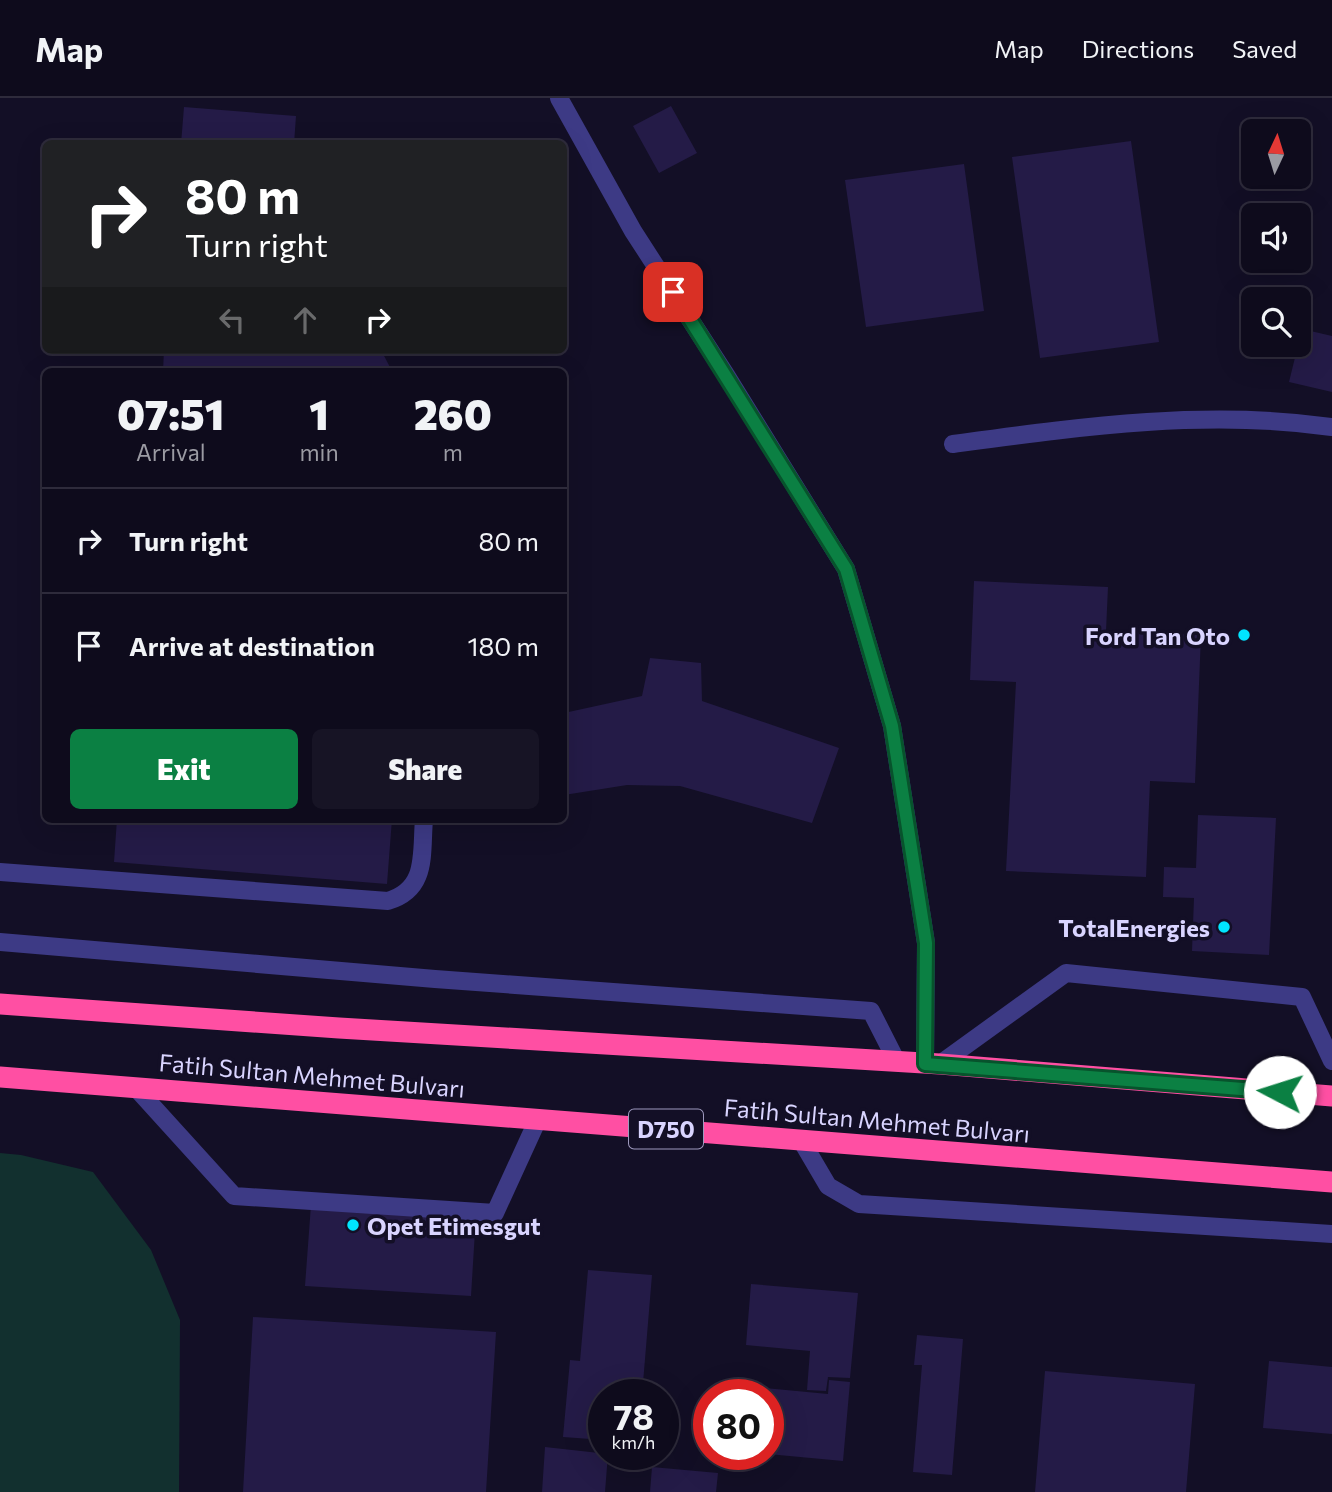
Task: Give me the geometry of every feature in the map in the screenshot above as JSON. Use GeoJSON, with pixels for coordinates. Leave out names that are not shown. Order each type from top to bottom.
{"type":"FeatureCollection","features":[{"type":"Feature","properties":{"kind":"highway","name":"Fatih Sultan Mehmet Bulvarı"},"geometry":{"type":"LineString","coordinates":[[0,1004],[340,1028],[933,1064],[1332,1096]]}},
{"type":"Feature","properties":{"kind":"highway","name":"Fatih Sultan Mehmet Bulvarı"},"geometry":{"type":"LineString","coordinates":[[3,1080],[136,1088],[1332,1182]]}},
{"type":"Feature","properties":{"kind":"street"},"geometry":{"type":"LineString","coordinates":[[559,98],[633,231],[846,569],[892,726],[926,943],[933,1064]]}},
{"type":"Feature","properties":{"kind":"street"},"geometry":{"type":"LineString","coordinates":[[953,444],[1099,425],[1180,420],[1261,419],[1332,426]]}},
{"type":"Feature","properties":{"kind":"street"},"geometry":{"type":"LineString","coordinates":[[0,872],[388,901],[408,892],[419,876],[424,823]]}},
{"type":"Feature","properties":{"kind":"street"},"geometry":{"type":"LineString","coordinates":[[0,942],[435,979],[871,1011],[897,1062]]}},
{"type":"Feature","properties":{"kind":"street"},"geometry":{"type":"LineString","coordinates":[[933,1064],[1066,973],[1302,997],[1332,1061]]}},
{"type":"Feature","properties":{"kind":"street"},"geometry":{"type":"LineString","coordinates":[[136,1088],[234,1196],[495,1213],[538,1119]]}},
{"type":"Feature","properties":{"kind":"street"},"geometry":{"type":"LineString","coordinates":[[801,1140],[828,1186],[859,1204],[1332,1234]]}},
{"type":"Feature","properties":{"kind":"green space"},"geometry":{"type":"Polygon","coordinates":[[[0,1153],[21,1155],[93,1172],[151,1250],[180,1320],[179,1492],[0,1492],[0,1153]]]}},
{"type":"Feature","properties":{"kind":"building"},"geometry":{"type":"Polygon","coordinates":[[[671,106],[697,153],[659,173],[633,126],[671,106]]]}},
{"type":"Feature","properties":{"kind":"building"},"geometry":{"type":"Polygon","coordinates":[[[184,107],[296,116],[294,140],[181,140],[184,107]]]}},
{"type":"Feature","properties":{"kind":"building"},"geometry":{"type":"Polygon","coordinates":[[[1131,141],[1159,342],[1040,358],[1012,157],[1131,141]]]}},
{"type":"Feature","properties":{"kind":"building"},"geometry":{"type":"Polygon","coordinates":[[[964,164],[984,311],[866,327],[845,180],[964,164]]]}},
{"type":"Feature","properties":{"kind":"building"},"geometry":{"type":"Polygon","coordinates":[[[1311,331],[1332,336],[1332,392],[1289,382],[1295,357],[1311,357],[1311,331]]]}},
{"type":"Feature","properties":{"kind":"building"},"geometry":{"type":"Polygon","coordinates":[[[164,354],[383,354],[390,368],[163,368],[164,354]]]}},
{"type":"Feature","properties":{"kind":"building"},"geometry":{"type":"Polygon","coordinates":[[[974,581],[1108,587],[1106,631],[1201,635],[1195,783],[1150,781],[1146,877],[1006,871],[1016,682],[970,680],[974,581]]]}},
{"type":"Feature","properties":{"kind":"building"},"geometry":{"type":"Polygon","coordinates":[[[650,658],[701,663],[702,701],[839,748],[812,823],[680,786],[627,785],[567,795],[567,712],[642,696],[650,658]]]}},
{"type":"Feature","properties":{"kind":"building"},"geometry":{"type":"Polygon","coordinates":[[[1198,815],[1276,818],[1269,955],[1192,951],[1194,898],[1163,897],[1164,867],[1196,868],[1198,815]]]}},
{"type":"Feature","properties":{"kind":"building"},"geometry":{"type":"Polygon","coordinates":[[[117,823],[392,823],[387,884],[114,862],[117,823]]]}},
{"type":"Feature","properties":{"kind":"building"},"geometry":{"type":"Polygon","coordinates":[[[311,1205],[476,1215],[471,1296],[305,1286],[311,1205]]]}},
{"type":"Feature","properties":{"kind":"building"},"geometry":{"type":"Polygon","coordinates":[[[588,1270],[652,1275],[643,1379],[588,1379],[588,1439],[563,1437],[570,1360],[580,1361],[588,1270]]]}},
{"type":"Feature","properties":{"kind":"building"},"geometry":{"type":"Polygon","coordinates":[[[751,1284],[858,1293],[850,1378],[828,1377],[826,1391],[807,1390],[810,1351],[746,1345],[751,1284]]]}},
{"type":"Feature","properties":{"kind":"building"},"geometry":{"type":"Polygon","coordinates":[[[253,1317],[496,1332],[486,1492],[243,1492],[253,1317]]]}},
{"type":"Feature","properties":{"kind":"building"},"geometry":{"type":"Polygon","coordinates":[[[917,1335],[963,1339],[952,1475],[913,1472],[922,1365],[914,1365],[917,1335]]]}},
{"type":"Feature","properties":{"kind":"building"},"geometry":{"type":"Polygon","coordinates":[[[1269,1361],[1332,1367],[1332,1434],[1263,1428],[1269,1361]]]}},
{"type":"Feature","properties":{"kind":"building"},"geometry":{"type":"Polygon","coordinates":[[[1045,1371],[1195,1384],[1186,1492],[1035,1492],[1045,1371]]]}},
{"type":"Feature","properties":{"kind":"building"},"geometry":{"type":"Polygon","coordinates":[[[829,1380],[850,1382],[843,1461],[784,1455],[784,1390],[828,1394],[829,1380]]]}},
{"type":"Feature","properties":{"kind":"building"},"geometry":{"type":"Polygon","coordinates":[[[545,1447],[588,1452],[588,1470],[607,1470],[605,1492],[542,1492],[545,1447]]]}},
{"type":"Feature","properties":{"kind":"building"},"geometry":{"type":"Polygon","coordinates":[[[652,1470],[718,1473],[716,1492],[650,1492],[652,1470]]]}},
{"type":"Feature","properties":{"kind":"place","name":"Ford Tan Oto"},"geometry":{"type":"Point","coordinates":[1244,635]}},
{"type":"Feature","properties":{"kind":"place","name":"TotalEnergies"},"geometry":{"type":"Point","coordinates":[1224,927]}},
{"type":"Feature","properties":{"kind":"place","name":"Opet Etimesgut"},"geometry":{"type":"Point","coordinates":[353,1225]}},
{"type":"Feature","properties":{"kind":"route"},"geometry":{"type":"LineString","coordinates":[[673,292],[846,569],[892,726],[926,943],[925,1064],[1280,1092]]}}]}
